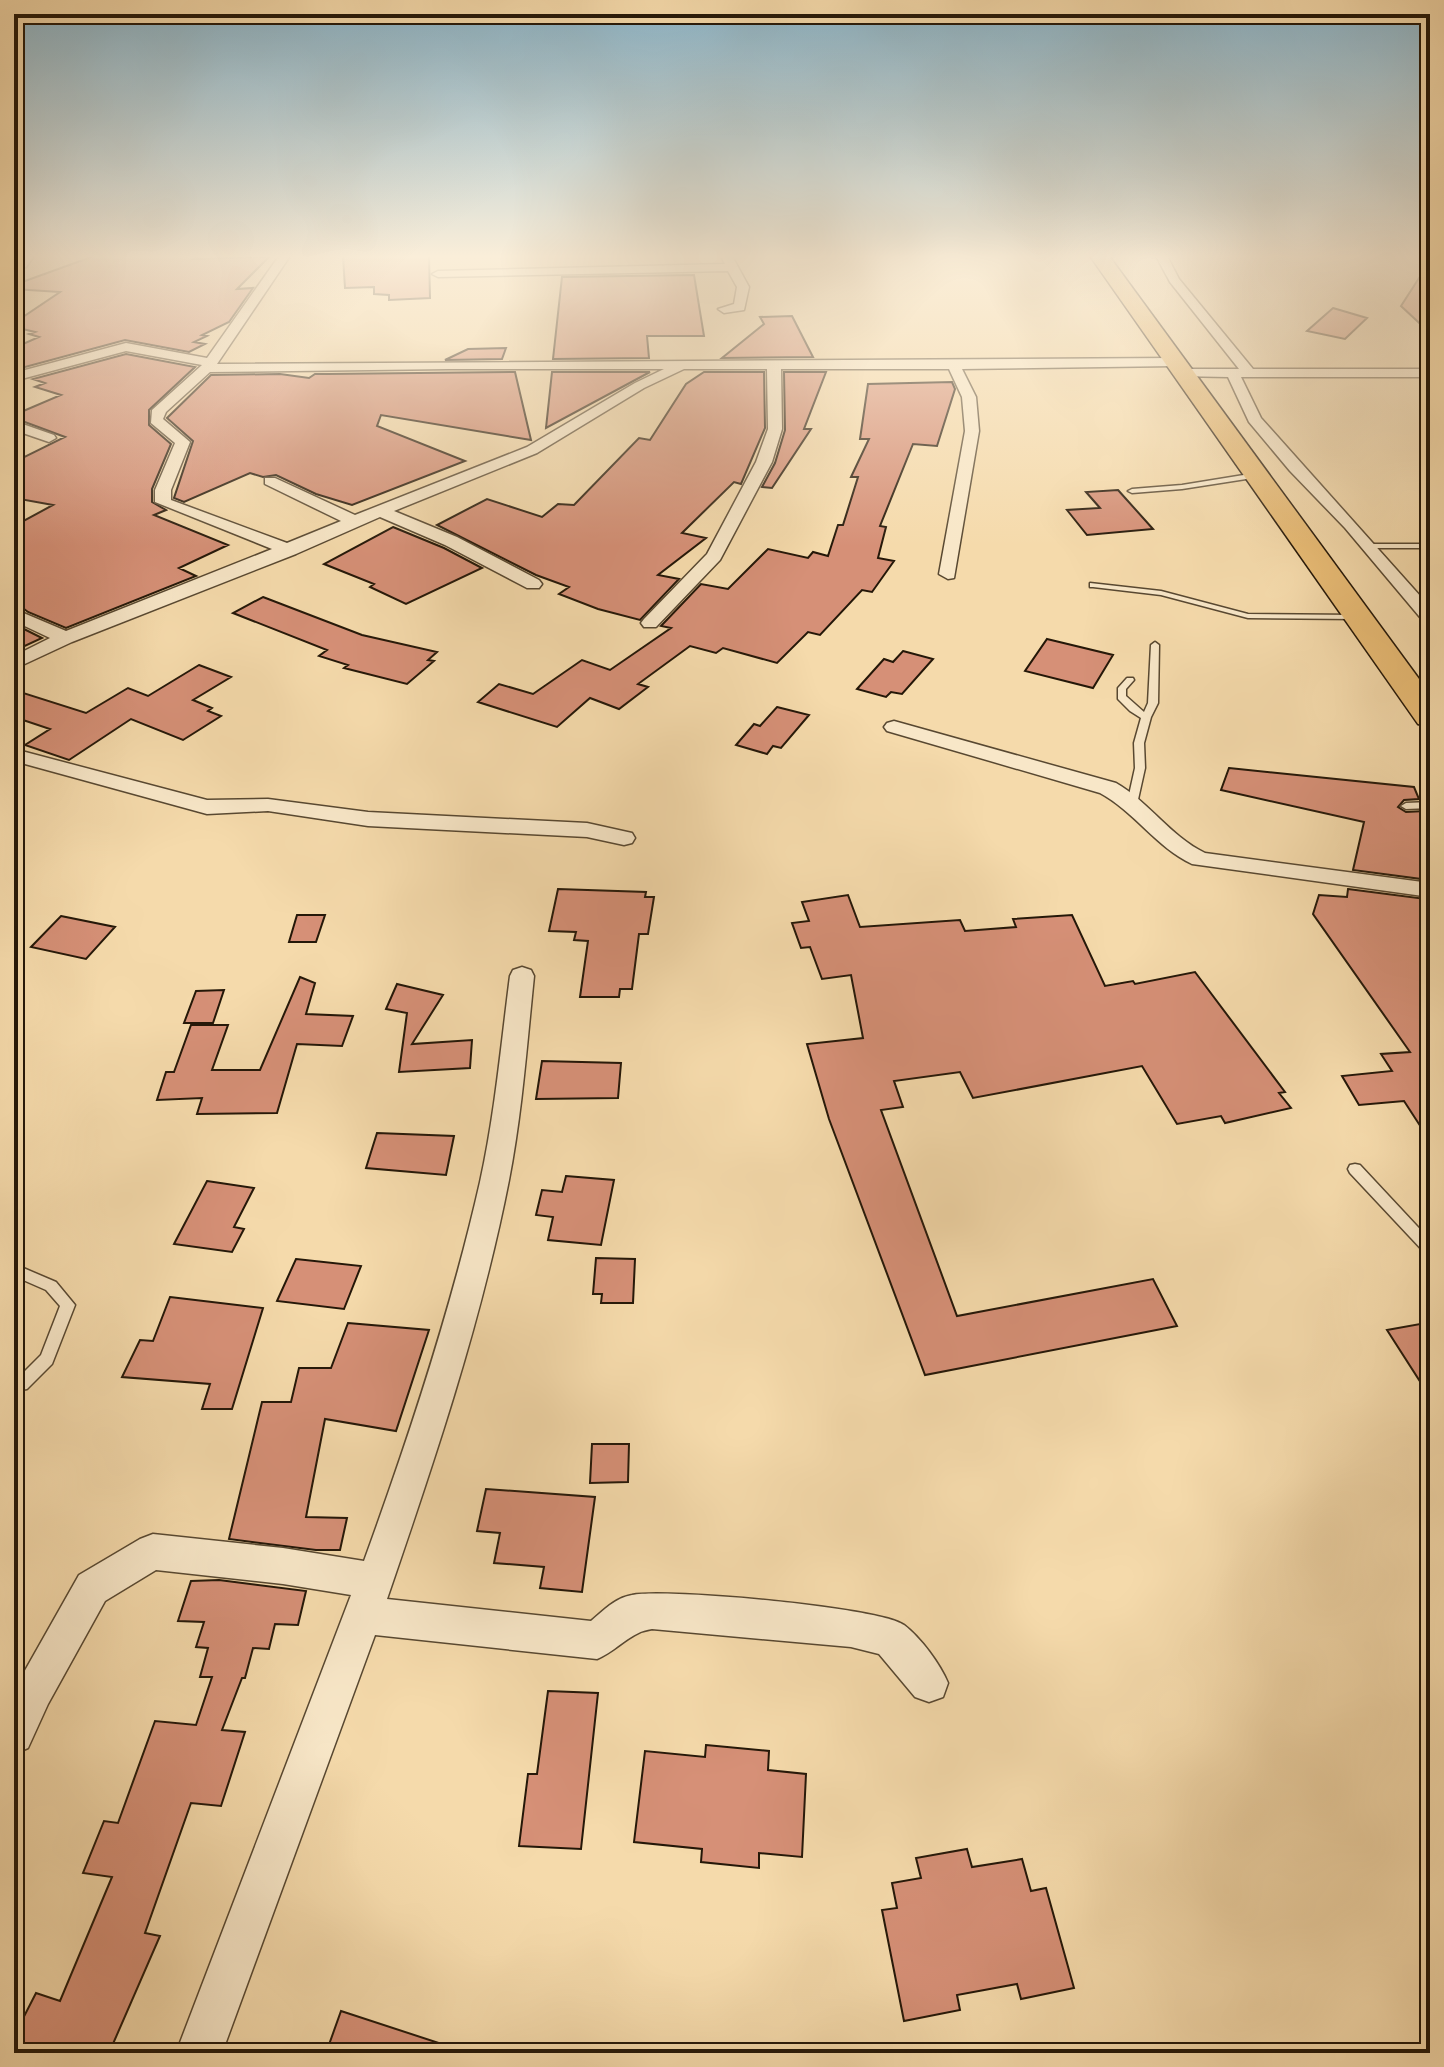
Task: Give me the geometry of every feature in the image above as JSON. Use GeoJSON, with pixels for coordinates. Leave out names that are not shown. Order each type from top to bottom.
{"type":"FeatureCollection","features":[{"type":"Feature","properties":{"kind":"highway"},"geometry":{"type":"LineString","coordinates":[[1167,352],[1357,617],[1426,706]]}},
{"type":"Feature","properties":{"kind":"street"},"geometry":{"type":"LineString","coordinates":[[14,377],[106,352]]}},
{"type":"Feature","properties":{"kind":"street"},"geometry":{"type":"LineString","coordinates":[[150,352],[209,366],[699,363],[1430,373]]}},
{"type":"Feature","properties":{"kind":"street"},"geometry":{"type":"LineString","coordinates":[[218,352],[209,366],[157,413],[156,420],[183,442],[163,490],[163,502],[290,550]]}},
{"type":"Feature","properties":{"kind":"street"},"geometry":{"type":"LineString","coordinates":[[1226,352],[1240,372],[1254,419],[1430,618]]}},
{"type":"Feature","properties":{"kind":"street"},"geometry":{"type":"LineString","coordinates":[[14,663],[65,638],[290,550],[553,441],[645,381],[699,363]]}},
{"type":"Feature","properties":{"kind":"street"},"geometry":{"type":"LineString","coordinates":[[948,574],[972,431],[969,397],[954,365]]}},
{"type":"Feature","properties":{"kind":"street"},"geometry":{"type":"LineString","coordinates":[[650,623],[714,556],[764,462],[775,429],[774,366]]}},
{"type":"Feature","properties":{"kind":"street"},"geometry":{"type":"LineString","coordinates":[[14,425],[49,438]]}},
{"type":"Feature","properties":{"kind":"street"},"geometry":{"type":"LineString","coordinates":[[270,481],[356,522]]}},
{"type":"Feature","properties":{"kind":"street"},"geometry":{"type":"LineString","coordinates":[[382,512],[451,541],[533,584]]}},
{"type":"Feature","properties":{"kind":"street"},"geometry":{"type":"LineString","coordinates":[[14,614],[65,638]]}},
{"type":"Feature","properties":{"kind":"street"},"geometry":{"type":"LineString","coordinates":[[894,727],[1108,788],[1132,804],[1173,847],[1200,859],[1430,890]]}},
{"type":"Feature","properties":{"kind":"street"},"geometry":{"type":"LineString","coordinates":[[14,755],[207,807],[268,805],[368,819],[587,830],[624,838]]}},
{"type":"Feature","properties":{"kind":"street"},"geometry":{"type":"LineString","coordinates":[[199,2053],[368,1598],[443,1377],[489,1206],[522,976]]}},
{"type":"Feature","properties":{"kind":"street"},"geometry":{"type":"LineString","coordinates":[[14,1734],[34,1690],[92,1588],[153,1552],[283,1566],[368,1598],[597,1640],[628,1614],[652,1610],[851,1628],[890,1638],[929,1683]]}},
{"type":"Feature","properties":{"kind":"lane"},"geometry":{"type":"LineString","coordinates":[[1132,491],[1182,487],[1256,475]]}},
{"type":"Feature","properties":{"kind":"lane"},"geometry":{"type":"LineString","coordinates":[[1369,546],[1430,546]]}},
{"type":"Feature","properties":{"kind":"lane"},"geometry":{"type":"LineString","coordinates":[[1093,585],[1161,593],[1248,616],[1357,617]]}},
{"type":"Feature","properties":{"kind":"lane"},"geometry":{"type":"LineString","coordinates":[[1132,804],[1140,768],[1139,743],[1153,703],[1155,645]]}},
{"type":"Feature","properties":{"kind":"lane"},"geometry":{"type":"LineString","coordinates":[[1130,680],[1122,688],[1121,697],[1146,717]]}},
{"type":"Feature","properties":{"kind":"lane"},"geometry":{"type":"LineString","coordinates":[[1406,806],[1430,805]]}},
{"type":"Feature","properties":{"kind":"lane"},"geometry":{"type":"LineString","coordinates":[[1355,1169],[1430,1249]]}},
{"type":"Feature","properties":{"kind":"lane"},"geometry":{"type":"LineString","coordinates":[[14,1270],[51,1286],[68,1305],[47,1359],[22,1384],[14,1384]]}},
{"type":"Feature","properties":{"kind":"building"},"geometry":{"type":"Polygon","coordinates":[[[14,352],[79,352],[14,370],[14,352]]]}},
{"type":"Feature","properties":{"kind":"building"},"geometry":{"type":"Polygon","coordinates":[[[461,352],[504,352],[502,359],[445,360],[461,352]]]}},
{"type":"Feature","properties":{"kind":"building"},"geometry":{"type":"Polygon","coordinates":[[[554,352],[648,352],[649,358],[553,359],[554,352]]]}},
{"type":"Feature","properties":{"kind":"building"},"geometry":{"type":"Polygon","coordinates":[[[729,352],[811,352],[813,357],[722,358],[729,352]]]}},
{"type":"Feature","properties":{"kind":"building"},"geometry":{"type":"Polygon","coordinates":[[[126,354],[195,367],[149,410],[149,425],[171,444],[152,489],[152,502],[166,510],[154,515],[228,545],[179,568],[196,576],[66,628],[28,612],[15,602],[18,596],[14,595],[14,526],[53,505],[14,498],[14,462],[65,437],[14,418],[14,415],[61,395],[35,387],[45,383],[33,379],[126,354]]]}},
{"type":"Feature","properties":{"kind":"building"},"geometry":{"type":"Polygon","coordinates":[[[515,372],[531,440],[381,415],[377,426],[465,461],[352,505],[316,494],[276,475],[263,477],[250,473],[184,502],[174,498],[193,441],[167,418],[211,375],[280,374],[309,378],[315,374],[515,372]]]}},
{"type":"Feature","properties":{"kind":"building"},"geometry":{"type":"Polygon","coordinates":[[[552,372],[650,372],[546,428],[552,372]]]}},
{"type":"Feature","properties":{"kind":"building"},"geometry":{"type":"Polygon","coordinates":[[[704,372],[764,372],[765,428],[741,484],[734,482],[682,533],[706,538],[658,575],[679,579],[640,620],[559,594],[569,587],[536,575],[437,525],[487,499],[542,517],[558,504],[574,505],[639,438],[650,440],[686,384],[704,372]]]}},
{"type":"Feature","properties":{"kind":"building"},"geometry":{"type":"Polygon","coordinates":[[[784,372],[826,372],[804,429],[811,429],[772,488],[762,487],[775,463],[785,430],[784,372]]]}},
{"type":"Feature","properties":{"kind":"building"},"geometry":{"type":"Polygon","coordinates":[[[952,382],[955,389],[937,446],[913,444],[880,526],[886,527],[878,558],[894,561],[872,592],[862,590],[820,635],[808,632],[777,663],[723,648],[716,653],[690,646],[638,684],[648,687],[619,709],[590,698],[557,727],[478,702],[499,684],[533,694],[582,660],[610,670],[671,628],[661,626],[701,584],[728,589],[768,549],[808,558],[813,552],[828,556],[838,525],[843,525],[858,477],[851,477],[869,439],[860,439],[868,384],[952,382]]]}},
{"type":"Feature","properties":{"kind":"building"},"geometry":{"type":"Polygon","coordinates":[[[1118,490],[1153,529],[1087,535],[1067,510],[1100,508],[1086,492],[1118,490]]]}},
{"type":"Feature","properties":{"kind":"building"},"geometry":{"type":"Polygon","coordinates":[[[393,527],[482,568],[406,604],[370,587],[374,584],[324,564],[393,527]]]}},
{"type":"Feature","properties":{"kind":"building"},"geometry":{"type":"Polygon","coordinates":[[[263,597],[362,635],[437,652],[428,660],[434,661],[407,684],[344,668],[348,665],[319,656],[327,650],[233,613],[263,597]]]}},
{"type":"Feature","properties":{"kind":"building"},"geometry":{"type":"Polygon","coordinates":[[[14,624],[42,638],[14,651],[14,624]]]}},
{"type":"Feature","properties":{"kind":"building"},"geometry":{"type":"Polygon","coordinates":[[[1047,639],[1113,655],[1093,688],[1025,671],[1047,639]]]}},
{"type":"Feature","properties":{"kind":"building"},"geometry":{"type":"Polygon","coordinates":[[[903,651],[933,659],[902,694],[891,692],[886,697],[857,689],[884,659],[893,662],[903,651]]]}},
{"type":"Feature","properties":{"kind":"building"},"geometry":{"type":"Polygon","coordinates":[[[199,665],[231,677],[193,700],[212,708],[208,711],[221,716],[183,740],[131,719],[69,760],[25,745],[50,729],[14,717],[14,690],[86,713],[128,688],[148,696],[199,665]]]}},
{"type":"Feature","properties":{"kind":"building"},"geometry":{"type":"Polygon","coordinates":[[[777,707],[809,715],[781,748],[773,746],[767,754],[736,745],[754,724],[760,726],[777,707]]]}},
{"type":"Feature","properties":{"kind":"building"},"geometry":{"type":"Polygon","coordinates":[[[1229,768],[1414,787],[1419,799],[1404,800],[1398,807],[1406,812],[1425,811],[1430,824],[1429,880],[1353,870],[1364,822],[1221,790],[1229,768]]]}},
{"type":"Feature","properties":{"kind":"building"},"geometry":{"type":"Polygon","coordinates":[[[558,889],[646,892],[645,897],[654,897],[648,934],[639,934],[632,989],[620,989],[619,997],[580,997],[588,941],[574,940],[576,932],[549,931],[558,889]]]}},
{"type":"Feature","properties":{"kind":"building"},"geometry":{"type":"Polygon","coordinates":[[[1348,889],[1426,899],[1425,904],[1430,905],[1430,1141],[1404,1101],[1359,1105],[1342,1076],[1392,1071],[1381,1054],[1410,1052],[1313,914],[1319,895],[1347,897],[1348,889]]]}},
{"type":"Feature","properties":{"kind":"building"},"geometry":{"type":"Polygon","coordinates":[[[848,895],[860,927],[960,920],[965,931],[1016,927],[1013,919],[1072,915],[1105,986],[1133,981],[1135,984],[1195,972],[1285,1092],[1279,1093],[1291,1108],[1225,1123],[1221,1116],[1177,1124],[1142,1066],[973,1098],[960,1072],[894,1081],[903,1107],[881,1110],[957,1316],[1153,1279],[1177,1326],[925,1375],[829,1119],[807,1044],[863,1038],[851,975],[822,979],[810,947],[801,948],[792,923],[809,921],[802,902],[848,895]]]}},
{"type":"Feature","properties":{"kind":"building"},"geometry":{"type":"Polygon","coordinates":[[[297,915],[325,915],[316,942],[289,942],[297,915]]]}},
{"type":"Feature","properties":{"kind":"building"},"geometry":{"type":"Polygon","coordinates":[[[61,916],[115,927],[86,959],[31,947],[61,916]]]}},
{"type":"Feature","properties":{"kind":"building"},"geometry":{"type":"Polygon","coordinates":[[[300,977],[315,983],[306,1014],[353,1016],[342,1046],[297,1044],[277,1113],[197,1114],[202,1098],[157,1100],[166,1072],[174,1072],[191,1025],[228,1025],[212,1070],[260,1070],[300,977]]]}},
{"type":"Feature","properties":{"kind":"building"},"geometry":{"type":"Polygon","coordinates":[[[397,984],[443,995],[412,1044],[472,1040],[470,1068],[399,1072],[407,1013],[386,1009],[397,984]]]}},
{"type":"Feature","properties":{"kind":"building"},"geometry":{"type":"Polygon","coordinates":[[[224,990],[213,1023],[184,1023],[196,991],[224,990]]]}},
{"type":"Feature","properties":{"kind":"building"},"geometry":{"type":"Polygon","coordinates":[[[542,1061],[621,1063],[618,1098],[536,1099],[542,1061]]]}},
{"type":"Feature","properties":{"kind":"building"},"geometry":{"type":"Polygon","coordinates":[[[377,1133],[454,1136],[446,1175],[366,1168],[377,1133]]]}},
{"type":"Feature","properties":{"kind":"building"},"geometry":{"type":"Polygon","coordinates":[[[566,1176],[614,1180],[601,1245],[548,1240],[553,1217],[536,1215],[542,1190],[562,1192],[566,1176]]]}},
{"type":"Feature","properties":{"kind":"building"},"geometry":{"type":"Polygon","coordinates":[[[207,1181],[254,1188],[234,1227],[244,1229],[232,1252],[174,1244],[207,1181]]]}},
{"type":"Feature","properties":{"kind":"building"},"geometry":{"type":"Polygon","coordinates":[[[596,1258],[635,1259],[633,1303],[601,1303],[602,1294],[593,1294],[596,1258]]]}},
{"type":"Feature","properties":{"kind":"building"},"geometry":{"type":"Polygon","coordinates":[[[296,1259],[361,1266],[344,1309],[277,1301],[296,1259]]]}},
{"type":"Feature","properties":{"kind":"building"},"geometry":{"type":"Polygon","coordinates":[[[170,1297],[263,1308],[232,1409],[202,1409],[210,1384],[122,1377],[140,1340],[153,1341],[170,1297]]]}},
{"type":"Feature","properties":{"kind":"building"},"geometry":{"type":"Polygon","coordinates":[[[348,1323],[429,1330],[396,1431],[325,1419],[306,1517],[347,1518],[340,1550],[229,1539],[262,1402],[291,1402],[299,1368],[331,1368],[348,1323]]]}},
{"type":"Feature","properties":{"kind":"building"},"geometry":{"type":"Polygon","coordinates":[[[1420,1324],[1430,1338],[1430,1397],[1387,1330],[1420,1324]]]}},
{"type":"Feature","properties":{"kind":"building"},"geometry":{"type":"Polygon","coordinates":[[[592,1444],[629,1444],[628,1482],[590,1483],[592,1444]]]}},
{"type":"Feature","properties":{"kind":"building"},"geometry":{"type":"Polygon","coordinates":[[[486,1489],[595,1497],[582,1592],[540,1588],[544,1567],[494,1563],[500,1533],[477,1531],[486,1489]]]}},
{"type":"Feature","properties":{"kind":"building"},"geometry":{"type":"Polygon","coordinates":[[[219,1580],[306,1591],[298,1625],[275,1624],[269,1649],[253,1648],[245,1678],[242,1678],[222,1730],[245,1732],[221,1806],[191,1803],[145,1933],[160,1936],[109,2053],[14,2053],[14,2036],[36,1993],[60,2001],[112,1877],[83,1873],[104,1821],[118,1823],[155,1721],[196,1725],[212,1677],[200,1677],[208,1648],[196,1647],[204,1622],[178,1621],[191,1581],[219,1580]]]}},
{"type":"Feature","properties":{"kind":"building"},"geometry":{"type":"Polygon","coordinates":[[[548,1691],[598,1693],[581,1849],[519,1846],[528,1774],[537,1774],[548,1691]]]}},
{"type":"Feature","properties":{"kind":"building"},"geometry":{"type":"Polygon","coordinates":[[[706,1745],[769,1751],[768,1770],[806,1774],[802,1857],[759,1853],[759,1868],[701,1862],[702,1849],[634,1842],[645,1751],[705,1757],[706,1745]]]}},
{"type":"Feature","properties":{"kind":"building"},"geometry":{"type":"Polygon","coordinates":[[[967,1849],[972,1867],[1022,1859],[1031,1891],[1046,1888],[1074,1988],[1021,1999],[1017,1984],[957,1995],[960,2010],[904,2021],[882,1910],[897,1908],[892,1883],[921,1878],[916,1858],[967,1849]]]}},
{"type":"Feature","properties":{"kind":"building"},"geometry":{"type":"Polygon","coordinates":[[[341,2011],[454,2048],[454,2053],[326,2053],[341,2011]]]}}]}
